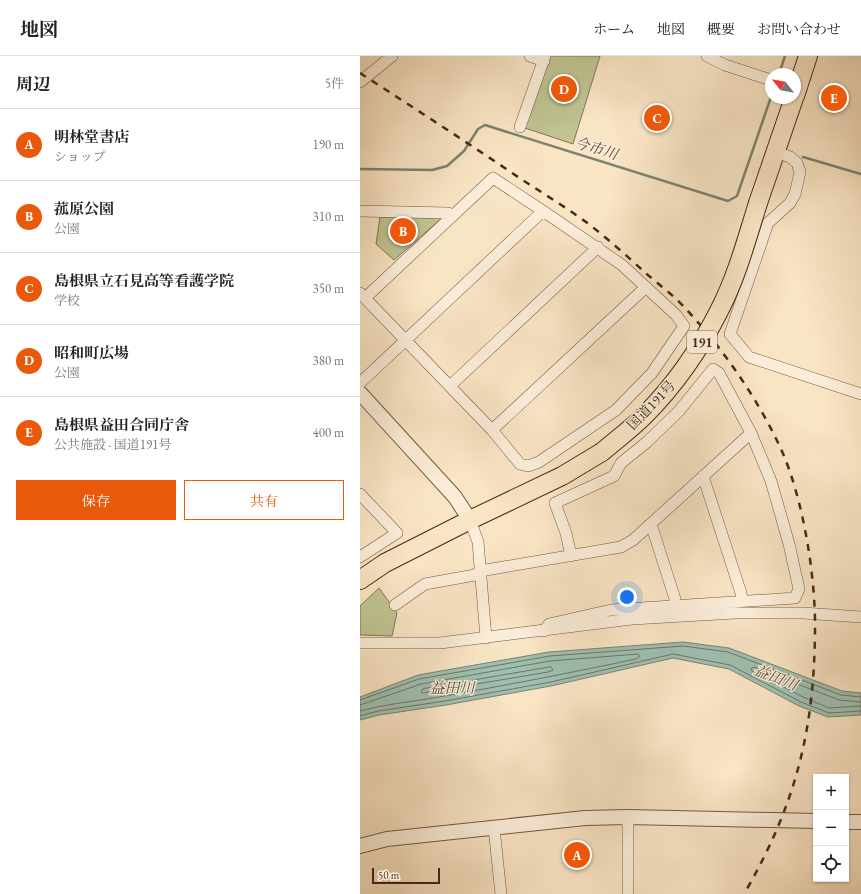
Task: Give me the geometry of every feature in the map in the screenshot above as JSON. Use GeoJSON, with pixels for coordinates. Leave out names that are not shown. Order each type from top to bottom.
{"type":"FeatureCollection","features":[{"type":"Feature","properties":{"kind":"highway","name":"国道191号"},"geometry":{"type":"LineString","coordinates":[[801,75],[808,56]]}},
{"type":"Feature","properties":{"kind":"highway","name":"国道191号"},"geometry":{"type":"LineString","coordinates":[[360,580],[385,563],[562,476],[602,452],[644,417],[677,379],[699,347],[723,302],[740,260],[791,104]]}},
{"type":"Feature","properties":{"kind":"street"},"geometry":{"type":"LineString","coordinates":[[360,82],[392,56]]}},
{"type":"Feature","properties":{"kind":"street"},"geometry":{"type":"LineString","coordinates":[[520,127],[544,58],[530,56]]}},
{"type":"Feature","properties":{"kind":"street"},"geometry":{"type":"LineString","coordinates":[[707,56],[726,65],[765,78]]}},
{"type":"Feature","properties":{"kind":"street"},"geometry":{"type":"LineString","coordinates":[[776,152],[790,156],[797,163],[800,172],[795,194],[790,203],[768,223],[730,334],[749,357],[861,394]]}},
{"type":"Feature","properties":{"kind":"street"},"geometry":{"type":"LineString","coordinates":[[493,178],[543,211],[622,265],[676,315],[684,326],[652,373],[616,410],[539,462],[528,466],[520,464],[492,430],[363,296],[493,178]]}},
{"type":"Feature","properties":{"kind":"street"},"geometry":{"type":"LineString","coordinates":[[360,211],[448,213],[452,216]]}},
{"type":"Feature","properties":{"kind":"street"},"geometry":{"type":"LineString","coordinates":[[360,383],[543,211]]}},
{"type":"Feature","properties":{"kind":"street"},"geometry":{"type":"LineString","coordinates":[[450,386],[598,248]]}},
{"type":"Feature","properties":{"kind":"street"},"geometry":{"type":"LineString","coordinates":[[492,430],[646,287]]}},
{"type":"Feature","properties":{"kind":"street"},"geometry":{"type":"LineString","coordinates":[[544,631],[549,624],[611,610],[795,598],[799,589],[789,544],[772,481],[751,433],[719,373],[712,369],[679,411],[647,442],[621,463],[614,476],[555,503],[566,533],[571,556]]}},
{"type":"Feature","properties":{"kind":"street"},"geometry":{"type":"LineString","coordinates":[[360,393],[455,497],[470,520],[478,542],[486,638]]}},
{"type":"Feature","properties":{"kind":"street"},"geometry":{"type":"LineString","coordinates":[[395,605],[425,584],[475,575],[480,571],[621,547],[632,540],[751,433]]}},
{"type":"Feature","properties":{"kind":"street"},"geometry":{"type":"LineString","coordinates":[[703,476],[741,593],[742,601]]}},
{"type":"Feature","properties":{"kind":"street"},"geometry":{"type":"LineString","coordinates":[[360,494],[397,533],[360,557]]}},
{"type":"Feature","properties":{"kind":"street"},"geometry":{"type":"LineString","coordinates":[[649,525],[653,530],[673,592],[674,605]]}},
{"type":"Feature","properties":{"kind":"street"},"geometry":{"type":"LineString","coordinates":[[360,643],[440,643],[632,619],[735,613],[861,617]]}},
{"type":"Feature","properties":{"kind":"street"},"geometry":{"type":"LineString","coordinates":[[360,846],[387,839],[585,818],[628,817],[813,821]]}},
{"type":"Feature","properties":{"kind":"street"},"geometry":{"type":"LineString","coordinates":[[628,817],[628,894]]}},
{"type":"Feature","properties":{"kind":"street"},"geometry":{"type":"LineString","coordinates":[[849,822],[861,822]]}},
{"type":"Feature","properties":{"kind":"street"},"geometry":{"type":"LineString","coordinates":[[494,828],[501,894]]}},
{"type":"Feature","properties":{"kind":"green space"},"geometry":{"type":"Polygon","coordinates":[[[548,56],[600,56],[573,144],[525,128],[548,56]]]}},
{"type":"Feature","properties":{"kind":"green space"},"geometry":{"type":"Polygon","coordinates":[[[380,217],[442,218],[394,260],[376,244],[380,217]]]}},
{"type":"Feature","properties":{"kind":"green space"},"geometry":{"type":"Polygon","coordinates":[[[379,588],[397,613],[392,636],[360,635],[360,606],[379,588]]]}},
{"type":"Feature","properties":{"kind":"water","name":"益田川"},"geometry":{"type":"Polygon","coordinates":[[[683,642],[729,648],[842,691],[861,693],[861,715],[828,717],[799,706],[729,669],[673,658],[551,686],[446,705],[379,715],[360,720],[360,697],[418,675],[549,652],[683,642]]]}},
{"type":"Feature","properties":{"kind":"waterway","name":"今市川"},"geometry":{"type":"LineString","coordinates":[[781,68],[785,56]]}},
{"type":"Feature","properties":{"kind":"waterway","name":"今市川"},"geometry":{"type":"LineString","coordinates":[[360,169],[432,170],[447,166],[464,151],[478,129],[485,125],[728,201],[737,196],[769,104]]}},
{"type":"Feature","properties":{"kind":"waterway"},"geometry":{"type":"LineString","coordinates":[[803,157],[861,174]]}},
{"type":"Feature","properties":{"kind":"railway"},"geometry":{"type":"LineString","coordinates":[[360,73],[582,219],[608,239],[672,295],[712,339],[738,374],[772,430],[781,449],[796,491],[807,538],[815,610],[814,669],[806,736],[789,799],[762,862],[744,894]]}},
{"type":"Feature","properties":{"kind":"place","name":"昭和町広場"},"geometry":{"type":"Point","coordinates":[564,89]}},
{"type":"Feature","properties":{"kind":"place","name":"島根県益田合同庁舎"},"geometry":{"type":"Point","coordinates":[834,98]}},
{"type":"Feature","properties":{"kind":"place","name":"島根県立石見高等看護学院"},"geometry":{"type":"Point","coordinates":[657,118]}},
{"type":"Feature","properties":{"kind":"place","name":"菰原公園"},"geometry":{"type":"Point","coordinates":[403,231]}},
{"type":"Feature","properties":{"kind":"place","name":"明林堂書店"},"geometry":{"type":"Point","coordinates":[577,855]}}]}
